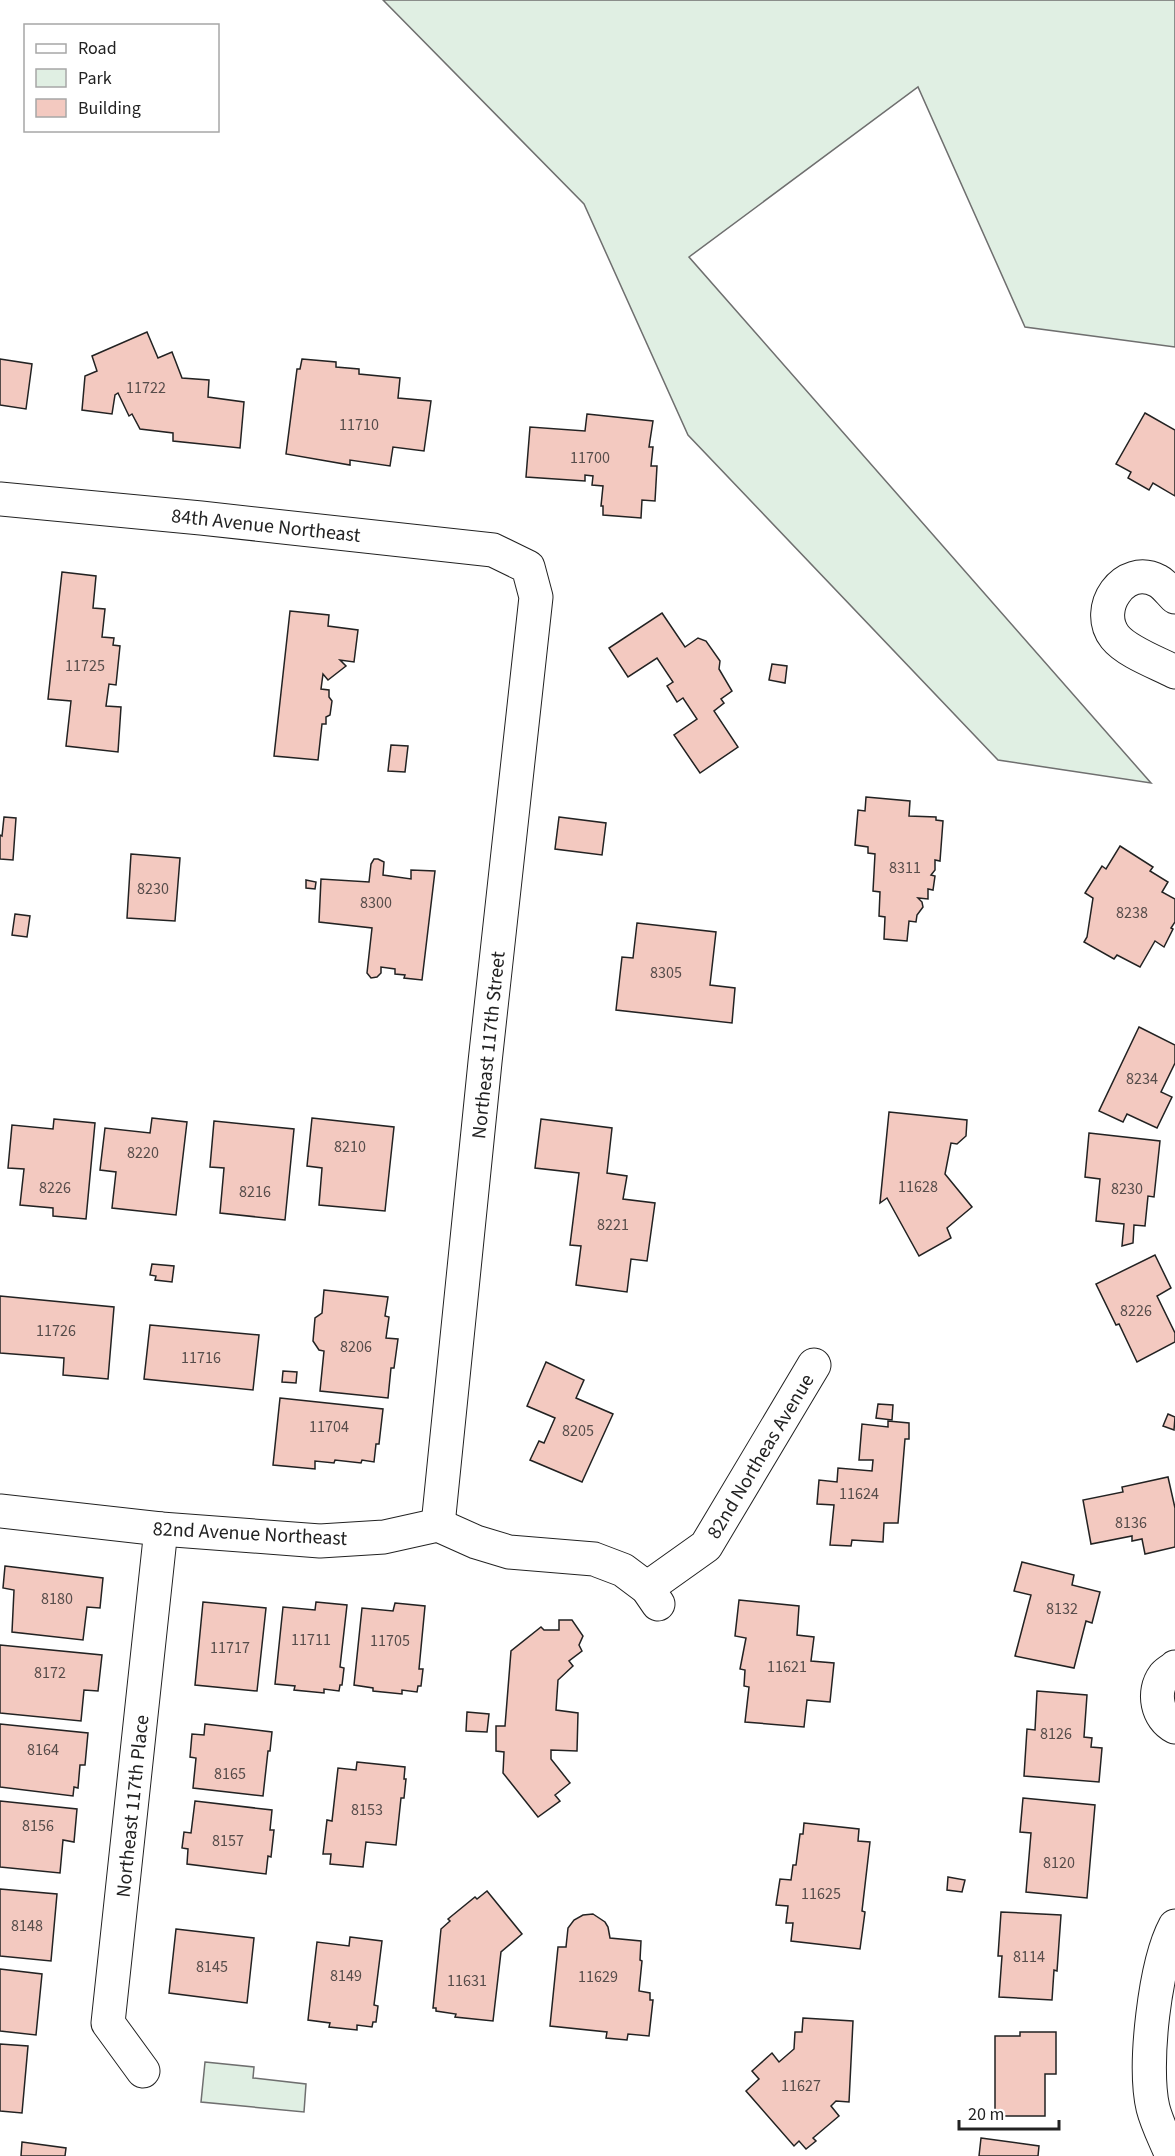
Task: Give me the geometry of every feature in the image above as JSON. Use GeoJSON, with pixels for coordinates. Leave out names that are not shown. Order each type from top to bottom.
{"type":"FeatureCollection","features":[{"type":"Feature","properties":{"kind":"street","name":"84th Avenue Northeast"},"geometry":{"type":"LineString","coordinates":[[0,498],[493,550],[528,567]]}},
{"type":"Feature","properties":{"kind":"street","name":"Northeast 117th Street"},"geometry":{"type":"LineString","coordinates":[[438,1525],[484,1091],[485,1062],[536,597],[528,567]]}},
{"type":"Feature","properties":{"kind":"street"},"geometry":{"type":"LineString","coordinates":[[1175,597],[1159,581],[1136,578],[1116,590],[1109,601],[1107,613],[1109,626],[1114,636],[1123,645],[1175,672]]}},
{"type":"Feature","properties":{"kind":"street","name":"82nd Northeas Avenue"},"geometry":{"type":"LineString","coordinates":[[438,1525],[476,1542],[509,1552],[594,1559],[623,1570],[652,1596],[706,1546],[814,1365]]}},
{"type":"Feature","properties":{"kind":"street","name":"82nd Avenue Northeast"},"geometry":{"type":"LineString","coordinates":[[0,1511],[161,1529],[320,1541],[384,1537],[438,1525]]}},
{"type":"Feature","properties":{"kind":"street","name":"Northeast 117th Place"},"geometry":{"type":"LineString","coordinates":[[143,2071],[108,2023],[161,1529]]}},
{"type":"Feature","properties":{"kind":"street"},"geometry":{"type":"LineString","coordinates":[[1175,1667],[1164,1676],[1158,1688],[1157,1702],[1162,1714],[1175,1727]]}},
{"type":"Feature","properties":{"kind":"street"},"geometry":{"type":"LineString","coordinates":[[1172,2156],[1153,2108],[1149,2055],[1155,2002],[1169,1937],[1175,1926]]}},
{"type":"Feature","properties":{"kind":"green space"},"geometry":{"type":"Polygon","coordinates":[[[383,0],[1175,0],[1175,347],[1025,327],[918,87],[689,257],[1151,783],[998,760],[688,435],[584,204],[383,0]]]}},
{"type":"Feature","properties":{"kind":"green space"},"geometry":{"type":"Polygon","coordinates":[[[205,2062],[254,2067],[253,2078],[306,2084],[304,2112],[201,2102],[205,2062]]]}},
{"type":"Feature","properties":{"kind":"building"},"geometry":{"type":"Polygon","coordinates":[[[147,332],[158,358],[172,352],[182,378],[209,380],[208,397],[244,402],[240,448],[173,441],[173,433],[140,429],[132,414],[129,416],[118,393],[115,395],[112,414],[82,410],[85,376],[97,371],[92,356],[147,332]]]}},
{"type":"Feature","properties":{"kind":"building"},"geometry":{"type":"Polygon","coordinates":[[[0,359],[32,364],[26,409],[0,405],[0,359]]]}},
{"type":"Feature","properties":{"kind":"building"},"geometry":{"type":"Polygon","coordinates":[[[302,359],[336,362],[336,367],[359,369],[359,374],[400,378],[398,398],[431,401],[424,451],[393,447],[390,466],[350,460],[350,465],[286,454],[297,369],[300,369],[302,359]]]}},
{"type":"Feature","properties":{"kind":"building"},"geometry":{"type":"Polygon","coordinates":[[[1145,413],[1175,430],[1175,496],[1153,483],[1149,490],[1128,478],[1131,472],[1116,464],[1145,413]]]}},
{"type":"Feature","properties":{"kind":"building"},"geometry":{"type":"Polygon","coordinates":[[[587,414],[653,421],[649,447],[653,447],[651,466],[657,466],[655,501],[642,500],[641,518],[603,515],[603,506],[601,506],[603,486],[592,485],[593,476],[585,475],[585,481],[526,477],[530,427],[585,431],[587,414]]]}},
{"type":"Feature","properties":{"kind":"building"},"geometry":{"type":"Polygon","coordinates":[[[62,572],[96,576],[93,608],[105,609],[102,637],[114,638],[113,645],[120,646],[116,685],[109,684],[106,706],[121,707],[118,752],[66,746],[71,701],[48,699],[62,572]]]}},
{"type":"Feature","properties":{"kind":"building"},"geometry":{"type":"Polygon","coordinates":[[[290,611],[329,615],[328,626],[358,630],[354,662],[340,660],[346,666],[328,680],[323,674],[321,689],[329,690],[329,697],[332,701],[330,715],[326,717],[326,724],[322,724],[318,760],[274,756],[290,611]]]}},
{"type":"Feature","properties":{"kind":"building"},"geometry":{"type":"Polygon","coordinates":[[[662,613],[685,647],[698,638],[706,641],[720,661],[719,669],[732,691],[721,699],[724,703],[714,711],[738,747],[700,773],[674,735],[697,719],[683,698],[677,702],[667,686],[673,682],[657,658],[628,677],[609,648],[662,613]]]}},
{"type":"Feature","properties":{"kind":"building"},"geometry":{"type":"Polygon","coordinates":[[[772,664],[787,666],[785,683],[769,680],[772,664]]]}},
{"type":"Feature","properties":{"kind":"building"},"geometry":{"type":"Polygon","coordinates":[[[391,745],[408,746],[405,772],[388,771],[391,745]]]}},
{"type":"Feature","properties":{"kind":"building"},"geometry":{"type":"Polygon","coordinates":[[[866,797],[910,801],[909,816],[936,817],[936,820],[943,821],[940,861],[935,860],[935,870],[931,875],[935,876],[933,890],[928,889],[928,899],[918,898],[923,907],[917,915],[916,922],[909,921],[907,941],[884,939],[885,917],[879,916],[880,892],[873,891],[875,854],[868,853],[868,847],[855,845],[858,810],[865,811],[866,797]]]}},
{"type":"Feature","properties":{"kind":"building"},"geometry":{"type":"Polygon","coordinates":[[[4,817],[16,818],[13,860],[0,859],[0,835],[2,836],[4,817]]]}},
{"type":"Feature","properties":{"kind":"building"},"geometry":{"type":"Polygon","coordinates":[[[559,817],[606,823],[602,855],[555,849],[559,817]]]}},
{"type":"Feature","properties":{"kind":"building"},"geometry":{"type":"Polygon","coordinates":[[[1120,846],[1153,867],[1150,871],[1168,882],[1162,892],[1175,899],[1175,922],[1164,947],[1155,941],[1140,967],[1117,955],[1114,959],[1084,942],[1087,937],[1093,898],[1085,893],[1102,866],[1106,869],[1120,846]]]}},
{"type":"Feature","properties":{"kind":"building"},"geometry":{"type":"Polygon","coordinates":[[[131,854],[180,858],[175,921],[127,918],[131,854]]]}},
{"type":"Feature","properties":{"kind":"building"},"geometry":{"type":"Polygon","coordinates":[[[374,859],[384,862],[383,875],[411,879],[411,870],[435,871],[422,980],[404,978],[405,975],[395,974],[395,969],[381,967],[381,973],[371,978],[367,973],[372,928],[319,922],[321,879],[369,882],[371,864],[374,859]]]}},
{"type":"Feature","properties":{"kind":"building"},"geometry":{"type":"Polygon","coordinates":[[[306,880],[316,882],[315,889],[306,888],[306,880]]]}},
{"type":"Feature","properties":{"kind":"building"},"geometry":{"type":"Polygon","coordinates":[[[15,914],[30,916],[27,937],[12,935],[15,914]]]}},
{"type":"Feature","properties":{"kind":"building"},"geometry":{"type":"Polygon","coordinates":[[[637,923],[716,932],[710,985],[735,988],[732,1023],[616,1010],[622,957],[633,958],[637,923]]]}},
{"type":"Feature","properties":{"kind":"building"},"geometry":{"type":"Polygon","coordinates":[[[1139,1027],[1175,1045],[1175,1063],[1161,1092],[1172,1097],[1157,1128],[1127,1114],[1123,1122],[1099,1111],[1139,1027]]]}},
{"type":"Feature","properties":{"kind":"building"},"geometry":{"type":"Polygon","coordinates":[[[889,1112],[967,1120],[966,1136],[957,1144],[951,1143],[945,1174],[972,1207],[947,1228],[951,1238],[919,1256],[887,1198],[880,1203],[889,1112]]]}},
{"type":"Feature","properties":{"kind":"building"},"geometry":{"type":"Polygon","coordinates":[[[152,1118],[187,1122],[176,1215],[112,1208],[116,1172],[100,1170],[105,1128],[150,1133],[152,1118]]]}},
{"type":"Feature","properties":{"kind":"building"},"geometry":{"type":"Polygon","coordinates":[[[312,1118],[394,1127],[385,1211],[319,1205],[322,1168],[307,1166],[312,1118]]]}},
{"type":"Feature","properties":{"kind":"building"},"geometry":{"type":"Polygon","coordinates":[[[54,1119],[95,1123],[86,1219],[53,1216],[53,1208],[20,1205],[24,1169],[8,1168],[12,1125],[53,1129],[54,1119]]]}},
{"type":"Feature","properties":{"kind":"building"},"geometry":{"type":"Polygon","coordinates":[[[541,1119],[612,1128],[607,1173],[627,1176],[623,1199],[655,1203],[647,1261],[631,1259],[627,1292],[576,1285],[581,1246],[570,1245],[579,1173],[535,1168],[541,1119]]]}},
{"type":"Feature","properties":{"kind":"building"},"geometry":{"type":"Polygon","coordinates":[[[214,1121],[294,1129],[285,1220],[220,1213],[224,1168],[210,1167],[214,1121]]]}},
{"type":"Feature","properties":{"kind":"building"},"geometry":{"type":"Polygon","coordinates":[[[1089,1133],[1160,1141],[1154,1197],[1148,1196],[1145,1226],[1134,1225],[1133,1243],[1122,1246],[1124,1224],[1096,1221],[1100,1179],[1085,1177],[1089,1133]]]}},
{"type":"Feature","properties":{"kind":"building"},"geometry":{"type":"Polygon","coordinates":[[[1155,1255],[1171,1288],[1157,1296],[1175,1333],[1175,1342],[1137,1362],[1096,1284],[1155,1255]]]}},
{"type":"Feature","properties":{"kind":"building"},"geometry":{"type":"Polygon","coordinates":[[[152,1264],[174,1266],[172,1282],[155,1280],[156,1276],[150,1275],[152,1264]]]}},
{"type":"Feature","properties":{"kind":"building"},"geometry":{"type":"Polygon","coordinates":[[[324,1290],[388,1297],[385,1316],[389,1317],[386,1338],[398,1339],[394,1368],[391,1368],[388,1398],[320,1391],[324,1351],[319,1350],[313,1341],[315,1318],[322,1313],[324,1290]]]}},
{"type":"Feature","properties":{"kind":"building"},"geometry":{"type":"Polygon","coordinates":[[[0,1296],[114,1307],[108,1379],[63,1375],[64,1358],[0,1353],[0,1296]]]}},
{"type":"Feature","properties":{"kind":"building"},"geometry":{"type":"Polygon","coordinates":[[[150,1325],[259,1335],[253,1390],[144,1379],[150,1325]]]}},
{"type":"Feature","properties":{"kind":"building"},"geometry":{"type":"Polygon","coordinates":[[[546,1362],[584,1380],[576,1398],[613,1414],[582,1482],[530,1460],[539,1441],[544,1443],[555,1418],[527,1406],[546,1362]]]}},
{"type":"Feature","properties":{"kind":"building"},"geometry":{"type":"Polygon","coordinates":[[[283,1371],[297,1372],[296,1383],[282,1382],[283,1371]]]}},
{"type":"Feature","properties":{"kind":"building"},"geometry":{"type":"Polygon","coordinates":[[[280,1398],[383,1409],[379,1444],[376,1444],[374,1462],[315,1461],[315,1469],[273,1465],[280,1398]]]}},
{"type":"Feature","properties":{"kind":"building"},"geometry":{"type":"Polygon","coordinates":[[[878,1404],[893,1405],[892,1420],[876,1418],[878,1404]]]}},
{"type":"Feature","properties":{"kind":"building"},"geometry":{"type":"Polygon","coordinates":[[[1168,1414],[1175,1417],[1174,1430],[1163,1426],[1168,1414]]]}},
{"type":"Feature","properties":{"kind":"building"},"geometry":{"type":"Polygon","coordinates":[[[888,1421],[909,1423],[909,1439],[905,1439],[898,1523],[884,1523],[883,1542],[852,1540],[851,1546],[830,1545],[834,1505],[817,1504],[819,1480],[837,1482],[838,1468],[872,1471],[873,1460],[859,1460],[862,1424],[888,1427],[888,1421]]]}},
{"type":"Feature","properties":{"kind":"building"},"geometry":{"type":"Polygon","coordinates":[[[1168,1477],[1175,1508],[1175,1547],[1145,1554],[1142,1539],[1132,1541],[1132,1536],[1091,1544],[1083,1500],[1123,1492],[1122,1487],[1168,1477]]]}},
{"type":"Feature","properties":{"kind":"building"},"geometry":{"type":"Polygon","coordinates":[[[1022,1562],[1074,1575],[1072,1585],[1100,1592],[1092,1623],[1086,1621],[1074,1668],[1015,1656],[1031,1595],[1014,1591],[1022,1562]]]}},
{"type":"Feature","properties":{"kind":"building"},"geometry":{"type":"Polygon","coordinates":[[[5,1566],[103,1578],[100,1608],[87,1607],[83,1640],[12,1632],[14,1590],[3,1588],[5,1566]]]}},
{"type":"Feature","properties":{"kind":"building"},"geometry":{"type":"Polygon","coordinates":[[[739,1600],[799,1606],[797,1635],[814,1637],[811,1661],[834,1663],[830,1702],[807,1700],[804,1727],[745,1722],[749,1687],[744,1686],[745,1670],[740,1669],[746,1638],[735,1636],[739,1600]]]}},
{"type":"Feature","properties":{"kind":"building"},"geometry":{"type":"Polygon","coordinates":[[[203,1602],[266,1608],[257,1691],[195,1685],[203,1602]]]}},
{"type":"Feature","properties":{"kind":"building"},"geometry":{"type":"Polygon","coordinates":[[[316,1602],[347,1605],[340,1667],[344,1668],[339,1691],[324,1689],[324,1693],[294,1690],[295,1686],[275,1684],[283,1607],[315,1610],[316,1602]]]}},
{"type":"Feature","properties":{"kind":"building"},"geometry":{"type":"Polygon","coordinates":[[[395,1603],[425,1606],[419,1669],[423,1669],[421,1686],[418,1686],[417,1692],[402,1690],[402,1694],[373,1691],[373,1688],[354,1685],[362,1608],[393,1611],[395,1603]]]}},
{"type":"Feature","properties":{"kind":"building"},"geometry":{"type":"Polygon","coordinates":[[[559,1620],[572,1620],[583,1636],[579,1645],[582,1651],[569,1661],[573,1666],[558,1680],[556,1710],[578,1713],[577,1751],[551,1750],[551,1759],[570,1783],[555,1795],[560,1801],[538,1817],[503,1773],[504,1752],[496,1751],[496,1726],[505,1726],[511,1651],[541,1627],[544,1630],[559,1630],[559,1620]]]}},
{"type":"Feature","properties":{"kind":"building"},"geometry":{"type":"Polygon","coordinates":[[[0,1645],[102,1655],[98,1691],[84,1690],[81,1721],[0,1713],[0,1645]]]}},
{"type":"Feature","properties":{"kind":"building"},"geometry":{"type":"Polygon","coordinates":[[[1037,1691],[1087,1695],[1084,1737],[1092,1738],[1091,1747],[1102,1748],[1099,1782],[1024,1776],[1027,1729],[1035,1730],[1037,1691]]]}},
{"type":"Feature","properties":{"kind":"building"},"geometry":{"type":"Polygon","coordinates":[[[467,1712],[489,1714],[487,1732],[466,1731],[467,1712]]]}},
{"type":"Feature","properties":{"kind":"building"},"geometry":{"type":"Polygon","coordinates":[[[0,1724],[88,1733],[85,1765],[80,1765],[78,1788],[74,1787],[73,1796],[0,1787],[0,1724]]]}},
{"type":"Feature","properties":{"kind":"building"},"geometry":{"type":"Polygon","coordinates":[[[205,1724],[272,1732],[263,1796],[193,1788],[196,1758],[190,1757],[192,1734],[204,1735],[205,1724]]]}},
{"type":"Feature","properties":{"kind":"building"},"geometry":{"type":"Polygon","coordinates":[[[357,1762],[405,1767],[404,1798],[401,1798],[396,1845],[366,1842],[363,1867],[330,1864],[331,1854],[323,1854],[327,1820],[332,1821],[338,1768],[356,1770],[357,1762]]]}},
{"type":"Feature","properties":{"kind":"building"},"geometry":{"type":"Polygon","coordinates":[[[1023,1798],[1095,1805],[1087,1898],[1026,1892],[1031,1833],[1020,1832],[1023,1798]]]}},
{"type":"Feature","properties":{"kind":"building"},"geometry":{"type":"Polygon","coordinates":[[[0,1801],[77,1809],[74,1842],[63,1840],[60,1873],[0,1867],[0,1801]]]}},
{"type":"Feature","properties":{"kind":"building"},"geometry":{"type":"Polygon","coordinates":[[[195,1801],[272,1810],[270,1830],[274,1830],[271,1857],[268,1856],[266,1874],[187,1864],[188,1849],[182,1848],[184,1832],[191,1833],[195,1801]]]}},
{"type":"Feature","properties":{"kind":"building"},"geometry":{"type":"Polygon","coordinates":[[[804,1823],[859,1829],[858,1841],[870,1842],[860,1949],[791,1941],[793,1923],[786,1923],[788,1906],[776,1905],[780,1879],[791,1880],[804,1823]]]}},
{"type":"Feature","properties":{"kind":"building"},"geometry":{"type":"Polygon","coordinates":[[[948,1877],[965,1880],[962,1892],[947,1890],[948,1877]]]}},
{"type":"Feature","properties":{"kind":"building"},"geometry":{"type":"Polygon","coordinates":[[[0,1889],[57,1894],[51,1961],[0,1956],[0,1889]]]}},
{"type":"Feature","properties":{"kind":"building"},"geometry":{"type":"Polygon","coordinates":[[[487,1891],[522,1934],[501,1952],[493,2021],[455,2017],[456,2014],[436,2011],[436,2008],[433,2008],[441,1929],[450,1921],[448,1919],[475,1897],[477,1899],[487,1891]]]}},
{"type":"Feature","properties":{"kind":"building"},"geometry":{"type":"Polygon","coordinates":[[[1001,1912],[1061,1915],[1057,1971],[1054,1970],[1052,2000],[999,1997],[1002,1956],[998,1956],[1001,1912]]]}},
{"type":"Feature","properties":{"kind":"building"},"geometry":{"type":"Polygon","coordinates":[[[593,1914],[605,1922],[610,1938],[641,1941],[639,1991],[650,1993],[650,2000],[653,2000],[649,2036],[628,2034],[627,2040],[606,2038],[607,2032],[550,2026],[558,1947],[566,1947],[568,1928],[574,1920],[583,1915],[593,1914]]]}},
{"type":"Feature","properties":{"kind":"building"},"geometry":{"type":"Polygon","coordinates":[[[176,1929],[254,1938],[247,2003],[169,1993],[176,1929]]]}},
{"type":"Feature","properties":{"kind":"building"},"geometry":{"type":"Polygon","coordinates":[[[350,1937],[382,1941],[374,2005],[378,2006],[376,2022],[373,2022],[372,2027],[357,2025],[357,2030],[329,2027],[330,2023],[308,2020],[317,1942],[349,1946],[350,1937]]]}},
{"type":"Feature","properties":{"kind":"building"},"geometry":{"type":"Polygon","coordinates":[[[0,1969],[42,1974],[36,2035],[0,2031],[0,1969]]]}},
{"type":"Feature","properties":{"kind":"building"},"geometry":{"type":"Polygon","coordinates":[[[803,2018],[853,2021],[849,2102],[836,2101],[831,2106],[839,2116],[813,2138],[816,2141],[806,2149],[799,2141],[794,2146],[746,2091],[759,2079],[752,2071],[772,2053],[779,2062],[794,2049],[795,2032],[802,2032],[803,2018]]]}},
{"type":"Feature","properties":{"kind":"building"},"geometry":{"type":"Polygon","coordinates":[[[1020,2032],[1056,2032],[1056,2074],[1045,2074],[1045,2116],[995,2116],[995,2036],[1020,2036],[1020,2032]]]}},
{"type":"Feature","properties":{"kind":"building"},"geometry":{"type":"Polygon","coordinates":[[[0,2044],[28,2046],[22,2113],[0,2111],[0,2044]]]}},
{"type":"Feature","properties":{"kind":"building"},"geometry":{"type":"Polygon","coordinates":[[[981,2138],[1039,2146],[1038,2156],[979,2156],[981,2138]]]}},
{"type":"Feature","properties":{"kind":"building"},"geometry":{"type":"Polygon","coordinates":[[[22,2142],[66,2148],[65,2156],[21,2156],[22,2142]]]}}]}
